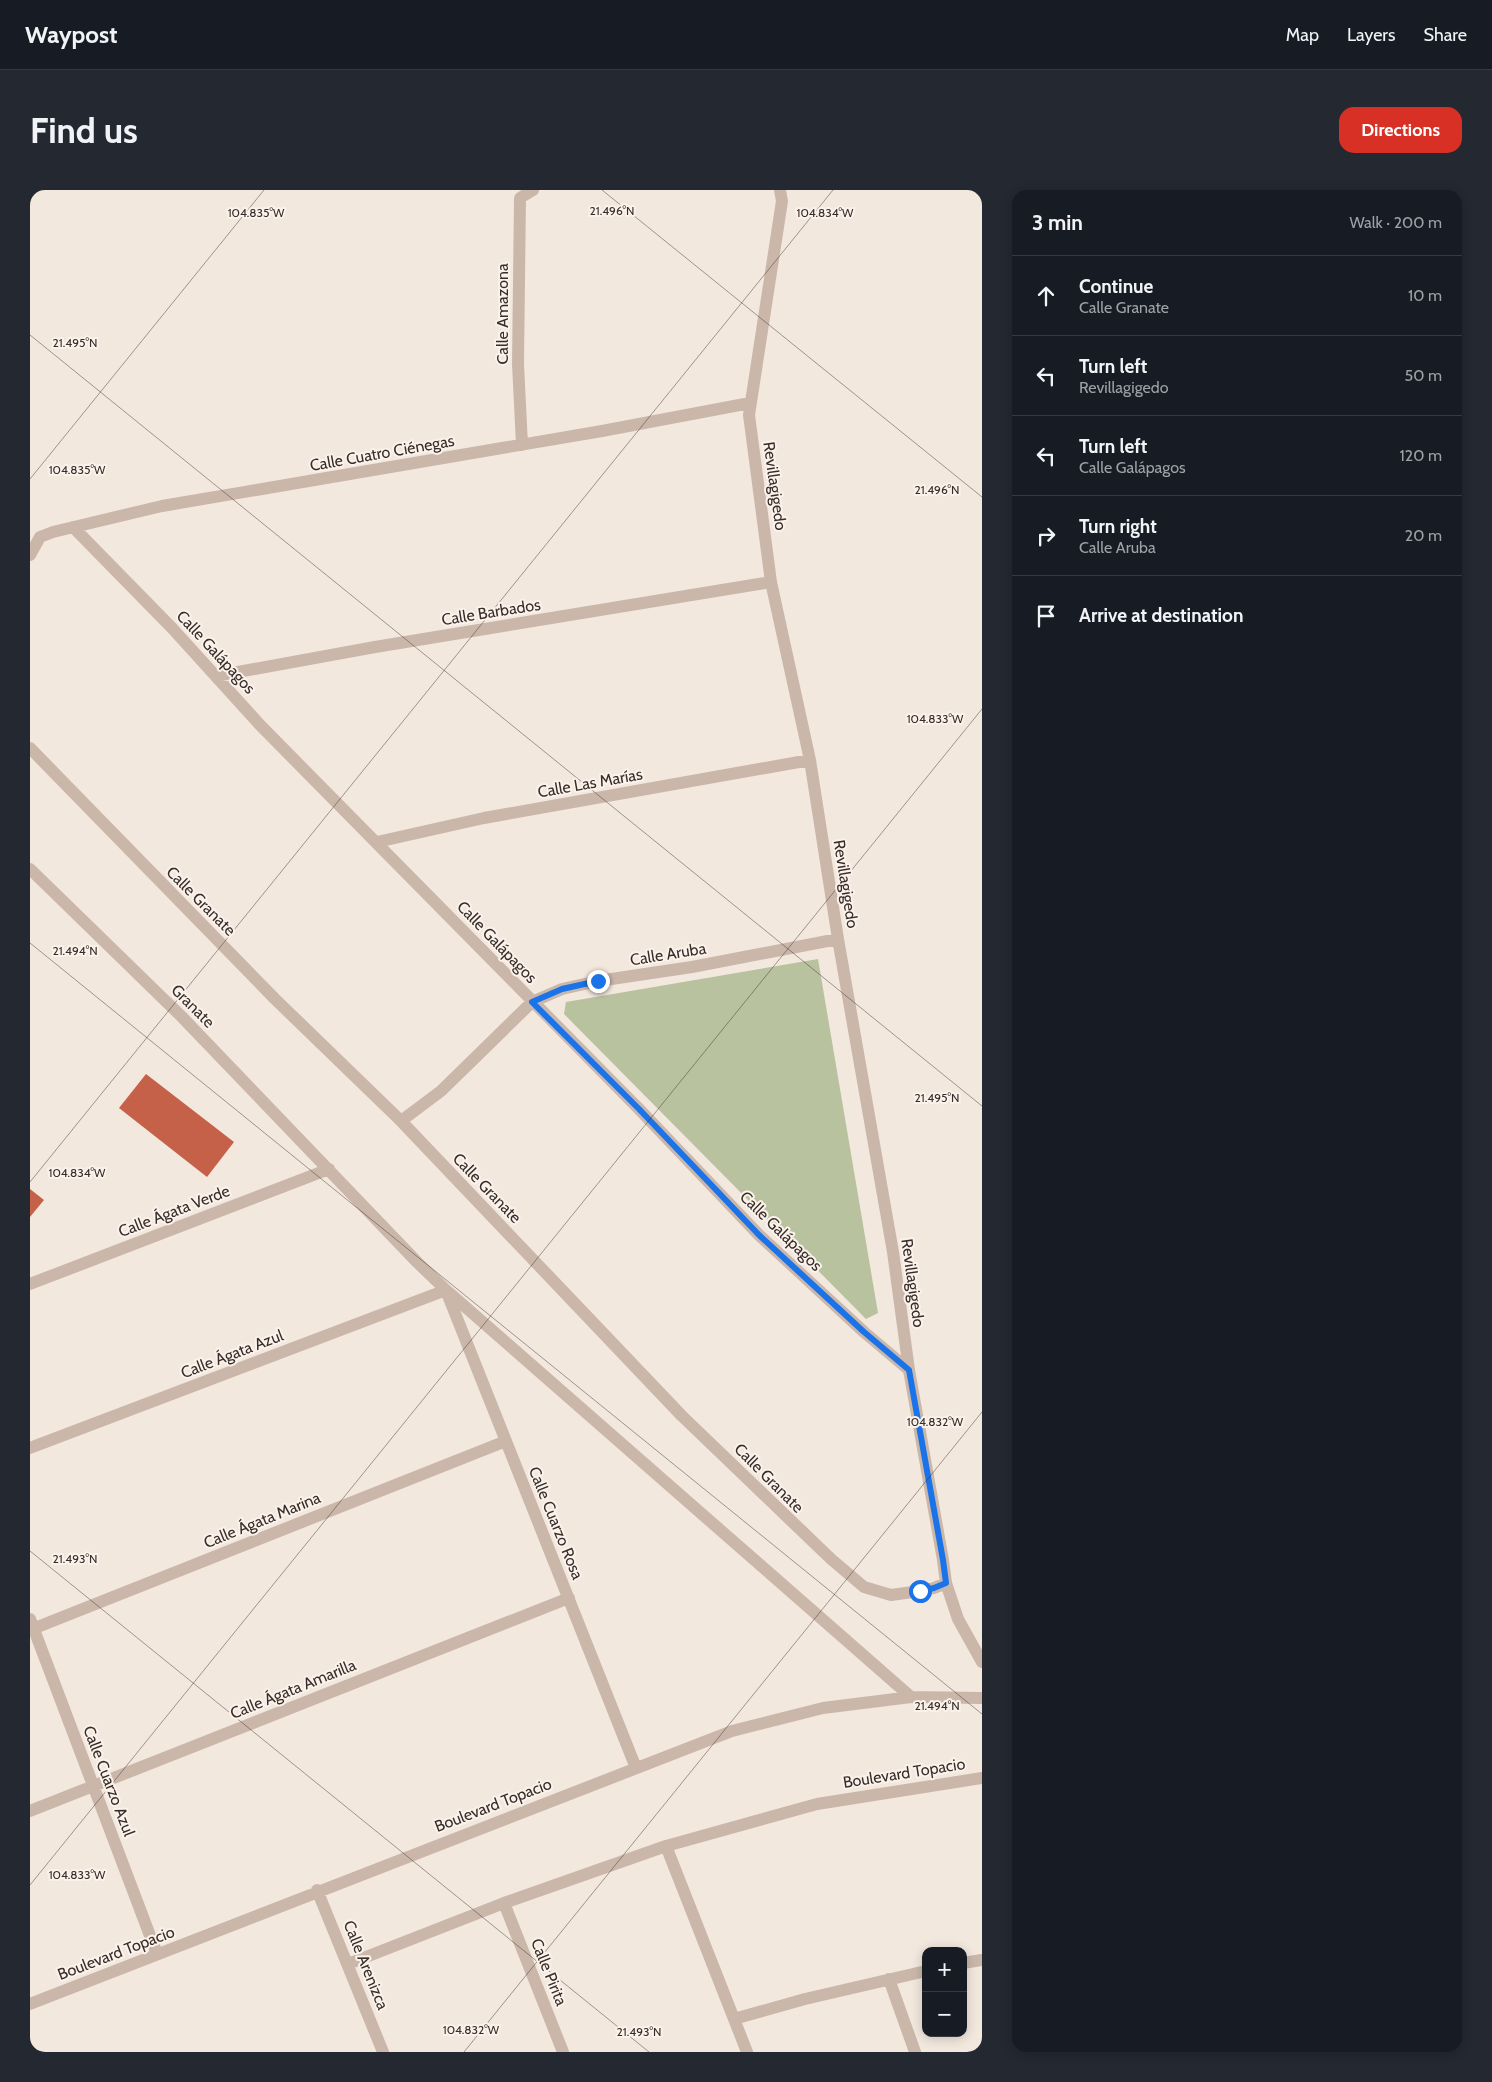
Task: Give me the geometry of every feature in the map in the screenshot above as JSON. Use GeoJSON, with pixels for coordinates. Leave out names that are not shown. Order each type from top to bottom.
{"type":"FeatureCollection","features":[{"type":"Feature","properties":{"kind":"street","name":"Calle Amazona"},"geometry":{"type":"LineString","coordinates":[[522,445],[518,364],[520,198],[533,190]]}},
{"type":"Feature","properties":{"kind":"street","name":"Revillagigedo"},"geometry":{"type":"LineString","coordinates":[[780,190],[782,201],[749,415],[771,582],[810,760],[838,939],[893,1252],[909,1370],[946,1583],[958,1619],[982,1662]]}},
{"type":"Feature","properties":{"kind":"street","name":"Calle Cuatro Ciénegas"},"geometry":{"type":"LineString","coordinates":[[30,555],[40,537],[72,526],[162,506],[750,404]]}},
{"type":"Feature","properties":{"kind":"street","name":"Calle Galápagos"},"geometry":{"type":"LineString","coordinates":[[72,526],[172,628],[261,726],[639,1109],[759,1235],[864,1332],[909,1370]]}},
{"type":"Feature","properties":{"kind":"street","name":"Calle Barbados"},"geometry":{"type":"LineString","coordinates":[[216,676],[376,647],[771,582]]}},
{"type":"Feature","properties":{"kind":"street","name":"Calle Granate"},"geometry":{"type":"LineString","coordinates":[[30,748],[261,984],[401,1121],[682,1416],[837,1564],[864,1587],[890,1595],[927,1590],[946,1583]]}},
{"type":"Feature","properties":{"kind":"street","name":"Calle Las Marías"},"geometry":{"type":"LineString","coordinates":[[377,842],[484,818],[810,760]]}},
{"type":"Feature","properties":{"kind":"street","name":"Granate"},"geometry":{"type":"LineString","coordinates":[[30,869],[182,1017],[329,1169]]}},
{"type":"Feature","properties":{"kind":"street","name":"Calle Aruba"},"geometry":{"type":"LineString","coordinates":[[401,1121],[441,1091],[532,1002],[562,989],[598,981],[692,967],[838,939]]}},
{"type":"Feature","properties":{"kind":"street","name":"Calle Ágata Verde"},"geometry":{"type":"LineString","coordinates":[[30,1284],[329,1169]]}},
{"type":"Feature","properties":{"kind":"street"},"geometry":{"type":"LineString","coordinates":[[329,1169],[446,1290],[911,1697]]}},
{"type":"Feature","properties":{"kind":"street","name":"Calle Cuarzo Rosa"},"geometry":{"type":"LineString","coordinates":[[446,1290],[636,1768]]}},
{"type":"Feature","properties":{"kind":"street","name":"Calle Ágata Azul"},"geometry":{"type":"LineString","coordinates":[[30,1448],[446,1290]]}},
{"type":"Feature","properties":{"kind":"street","name":"Calle Ágata Marina"},"geometry":{"type":"LineString","coordinates":[[31,1626],[506,1441]]}},
{"type":"Feature","properties":{"kind":"street","name":"Calle Ágata Amarilla"},"geometry":{"type":"LineString","coordinates":[[30,1810],[569,1598]]}},
{"type":"Feature","properties":{"kind":"street","name":"Calle Cuarzo Azul"},"geometry":{"type":"LineString","coordinates":[[31,1626],[158,1954]]}},
{"type":"Feature","properties":{"kind":"street","name":"Boulevard Topacio"},"geometry":{"type":"LineString","coordinates":[[30,2004],[317,1890],[732,1730],[823,1708],[911,1697],[982,1698]]}},
{"type":"Feature","properties":{"kind":"street","name":"Boulevard Topacio"},"geometry":{"type":"LineString","coordinates":[[348,1964],[504,1903],[666,1846],[817,1804],[982,1778]]}},
{"type":"Feature","properties":{"kind":"street"},"geometry":{"type":"LineString","coordinates":[[666,1846],[746,2052]]}},
{"type":"Feature","properties":{"kind":"street","name":"Calle Arenizca"},"geometry":{"type":"LineString","coordinates":[[317,1890],[384,2052]]}},
{"type":"Feature","properties":{"kind":"street","name":"Calle Pirita"},"geometry":{"type":"LineString","coordinates":[[504,1903],[563,2052]]}},
{"type":"Feature","properties":{"kind":"street"},"geometry":{"type":"LineString","coordinates":[[967,1962],[982,1960]]}},
{"type":"Feature","properties":{"kind":"street"},"geometry":{"type":"LineString","coordinates":[[734,2019],[805,1999],[922,1973]]}},
{"type":"Feature","properties":{"kind":"street"},"geometry":{"type":"LineString","coordinates":[[889,1979],[915,2052]]}},
{"type":"Feature","properties":{"kind":"green space"},"geometry":{"type":"Polygon","coordinates":[[[818,959],[878,1313],[866,1319],[564,1014],[566,1002],[818,959]]]}},
{"type":"Feature","properties":{"kind":"building"},"geometry":{"type":"Polygon","coordinates":[[[146,1074],[234,1142],[207,1177],[119,1108],[146,1074]]]}},
{"type":"Feature","properties":{"kind":"building"},"geometry":{"type":"Polygon","coordinates":[[[30,1189],[44,1200],[30,1217],[30,1189]]]}},
{"type":"Feature","properties":{"kind":"route"},"geometry":{"type":"LineString","coordinates":[[598,981],[562,989],[532,1002],[639,1109],[759,1235],[864,1332],[909,1370],[946,1583],[920,1591]]}}]}
